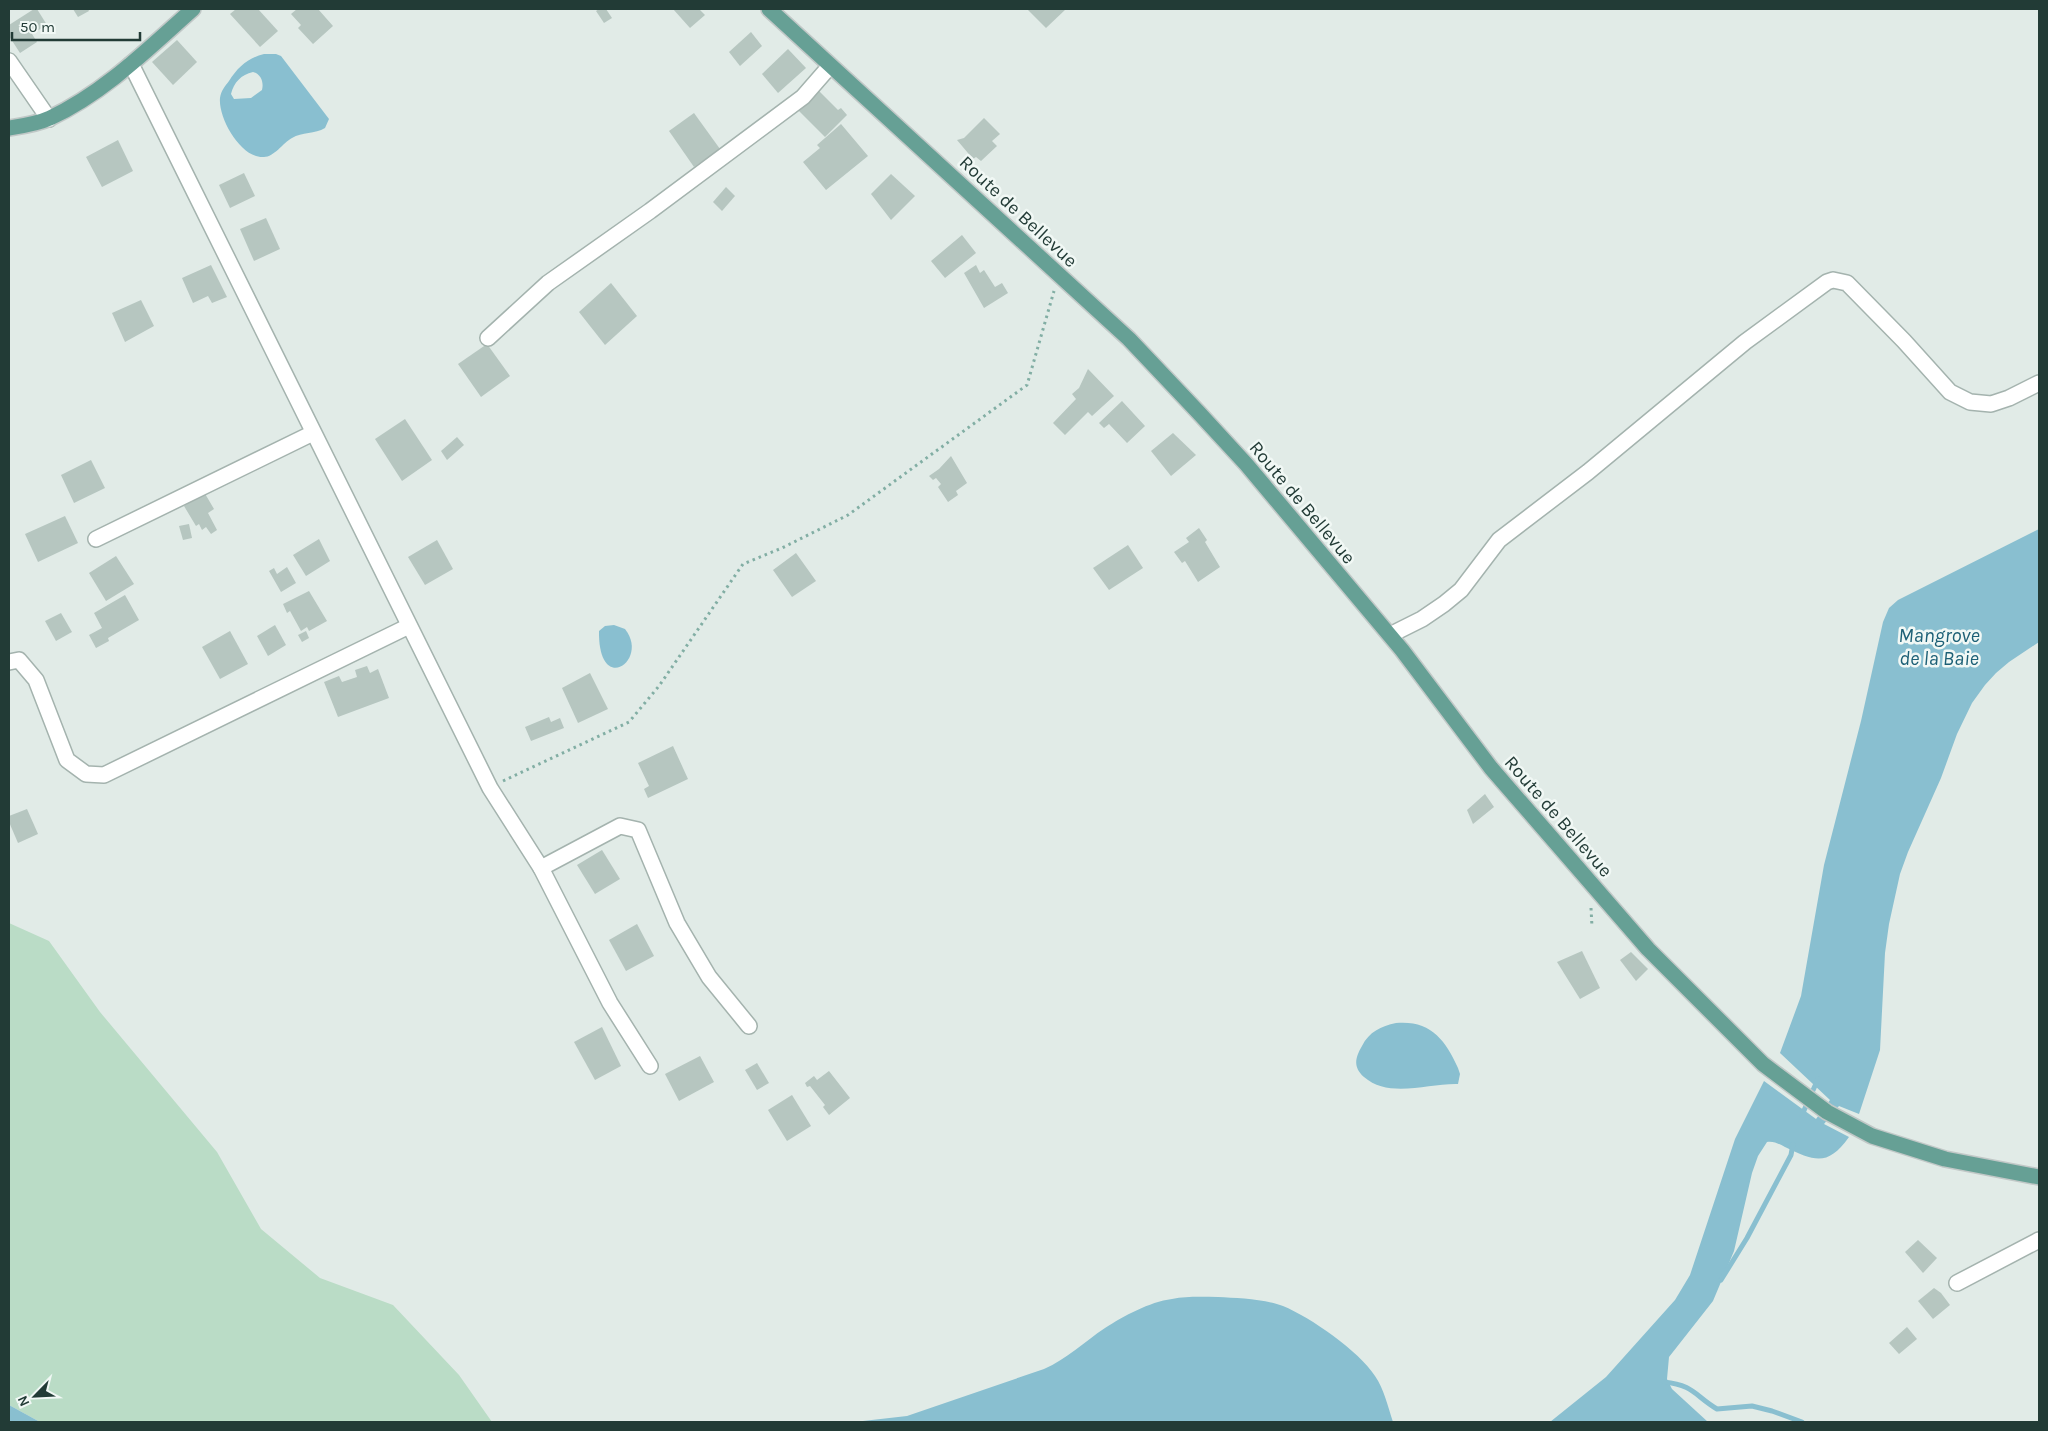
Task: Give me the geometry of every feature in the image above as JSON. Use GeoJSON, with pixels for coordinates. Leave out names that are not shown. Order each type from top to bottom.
{"type":"FeatureCollection","features":[{"type":"Feature","properties":{"kind":"main road"},"geometry":{"type":"LineString","coordinates":[[9,128],[49,119],[88,96],[131,64],[193,9]]}},
{"type":"Feature","properties":{"kind":"main road","name":"Route de Bellevue"},"geometry":{"type":"LineString","coordinates":[[769,9],[1129,339],[1246,464],[1390,636],[1491,768],[1648,949],[1763,1064],[1827,1112],[1872,1136],[1945,1159],[2039,1178]]}},
{"type":"Feature","properties":{"kind":"street"},"geometry":{"type":"LineString","coordinates":[[9,61],[49,119]]}},
{"type":"Feature","properties":{"kind":"street"},"geometry":{"type":"LineString","coordinates":[[131,64],[490,788],[541,868],[610,1003],[650,1066]]}},
{"type":"Feature","properties":{"kind":"street"},"geometry":{"type":"LineString","coordinates":[[488,338],[548,283],[650,211],[803,97],[830,66]]}},
{"type":"Feature","properties":{"kind":"street"},"geometry":{"type":"LineString","coordinates":[[1390,636],[1444,604],[1461,590],[1499,540],[1626,441],[1745,342],[1827,282],[1833,280],[1847,283],[1904,341],[1950,392],[1970,402],[1991,404],[2009,398],[2039,383]]}},
{"type":"Feature","properties":{"kind":"street"},"geometry":{"type":"LineString","coordinates":[[96,539],[313,432]]}},
{"type":"Feature","properties":{"kind":"street"},"geometry":{"type":"LineString","coordinates":[[9,662],[19,660],[36,680],[67,760],[86,774],[104,775],[409,626]]}},
{"type":"Feature","properties":{"kind":"street"},"geometry":{"type":"LineString","coordinates":[[541,868],[620,826],[638,830],[677,923],[709,976],[749,1026]]}},
{"type":"Feature","properties":{"kind":"street"},"geometry":{"type":"LineString","coordinates":[[1957,1283],[2039,1240]]}},
{"type":"Feature","properties":{"kind":"path"},"geometry":{"type":"LineString","coordinates":[[490,788],[629,722],[659,686],[743,564],[782,548],[848,515],[1027,385],[1059,274]]}},
{"type":"Feature","properties":{"kind":"green space"},"geometry":{"type":"Polygon","coordinates":[[[9,923],[49,941],[100,1012],[217,1152],[261,1229],[320,1278],[393,1305],[459,1375],[492,1422],[40,1422],[9,1405],[9,923]]]}},
{"type":"Feature","properties":{"kind":"water"},"geometry":{"type":"Polygon","coordinates":[[[264,54],[281,56],[329,119],[325,128],[296,136],[271,155],[264,157],[255,156],[247,151],[233,136],[223,116],[220,98],[221,93],[240,67],[253,58],[264,54]],[[253,72],[245,75],[236,83],[231,94],[234,99],[251,98],[262,90],[263,84],[261,79],[253,72]]]}},
{"type":"Feature","properties":{"kind":"water","name":"Mangrove de la Baie"},"geometry":{"type":"Polygon","coordinates":[[[2039,529],[2039,642],[1996,673],[1972,703],[1957,734],[1941,778],[1908,852],[1900,874],[1889,924],[1885,953],[1880,1050],[1859,1114],[1839,1106],[1824,1124],[1849,1137],[1835,1153],[1821,1158],[1805,1156],[1776,1143],[1767,1142],[1758,1156],[1752,1173],[1734,1251],[1713,1301],[1669,1357],[1667,1379],[1672,1389],[1708,1422],[1550,1422],[1606,1377],[1675,1300],[1690,1275],[1735,1139],[1764,1081],[1816,1119],[1830,1100],[1780,1053],[1801,996],[1824,865],[1861,721],[1883,622],[1889,608],[1898,600],[2039,529]]]}},
{"type":"Feature","properties":{"kind":"water"},"geometry":{"type":"Polygon","coordinates":[[[614,625],[625,629],[631,641],[631,652],[627,661],[621,666],[613,668],[606,663],[601,651],[599,631],[605,626],[614,625]]]}},
{"type":"Feature","properties":{"kind":"water"},"geometry":{"type":"Polygon","coordinates":[[[1396,1023],[1408,1023],[1427,1028],[1442,1040],[1458,1068],[1460,1074],[1458,1084],[1397,1089],[1374,1084],[1364,1077],[1358,1070],[1356,1062],[1365,1041],[1376,1030],[1396,1023]]]}},
{"type":"Feature","properties":{"kind":"water"},"geometry":{"type":"Polygon","coordinates":[[[1183,1297],[1260,1300],[1276,1304],[1294,1311],[1320,1326],[1368,1366],[1383,1392],[1393,1422],[854,1422],[907,1416],[1044,1369],[1068,1355],[1112,1323],[1154,1303],[1183,1297]]]}},
{"type":"Feature","properties":{"kind":"water"},"geometry":{"type":"Polygon","coordinates":[[[9,1405],[40,1422],[9,1422],[9,1405]]]}},
{"type":"Feature","properties":{"kind":"building"},"geometry":{"type":"Polygon","coordinates":[[[37,9],[47,25],[32,34],[37,42],[20,53],[9,36],[9,25],[37,9]]]}},
{"type":"Feature","properties":{"kind":"building"},"geometry":{"type":"Polygon","coordinates":[[[73,9],[88,9],[89,11],[78,17],[73,9]]]}},
{"type":"Feature","properties":{"kind":"building"},"geometry":{"type":"Polygon","coordinates":[[[236,9],[258,9],[278,31],[260,47],[230,14],[236,9]]]}},
{"type":"Feature","properties":{"kind":"building"},"geometry":{"type":"Polygon","coordinates":[[[297,9],[318,9],[333,26],[313,44],[298,28],[301,25],[291,14],[297,9]]]}},
{"type":"Feature","properties":{"kind":"building"},"geometry":{"type":"Polygon","coordinates":[[[606,9],[612,18],[604,23],[596,11],[606,9]]]}},
{"type":"Feature","properties":{"kind":"building"},"geometry":{"type":"Polygon","coordinates":[[[673,9],[699,9],[705,15],[690,28],[673,9]]]}},
{"type":"Feature","properties":{"kind":"building"},"geometry":{"type":"Polygon","coordinates":[[[1027,9],[1066,9],[1046,28],[1027,9]]]}},
{"type":"Feature","properties":{"kind":"building"},"geometry":{"type":"Polygon","coordinates":[[[751,32],[762,46],[740,66],[729,52],[751,32]]]}},
{"type":"Feature","properties":{"kind":"building"},"geometry":{"type":"Polygon","coordinates":[[[177,40],[197,62],[173,85],[152,62],[177,40]]]}},
{"type":"Feature","properties":{"kind":"building"},"geometry":{"type":"Polygon","coordinates":[[[788,49],[806,68],[778,93],[762,74],[788,49]]]}},
{"type":"Feature","properties":{"kind":"building"},"geometry":{"type":"Polygon","coordinates":[[[819,91],[838,110],[841,108],[847,115],[825,137],[796,108],[808,102],[819,91]]]}},
{"type":"Feature","properties":{"kind":"building"},"geometry":{"type":"Polygon","coordinates":[[[694,113],[720,149],[694,167],[669,131],[694,113]]]}},
{"type":"Feature","properties":{"kind":"building"},"geometry":{"type":"Polygon","coordinates":[[[984,118],[1000,134],[992,141],[997,146],[981,161],[976,157],[973,159],[957,140],[964,138],[984,118]]]}},
{"type":"Feature","properties":{"kind":"building"},"geometry":{"type":"Polygon","coordinates":[[[841,124],[868,156],[826,190],[803,162],[820,148],[817,145],[841,124]]]}},
{"type":"Feature","properties":{"kind":"building"},"geometry":{"type":"Polygon","coordinates":[[[118,140],[133,171],[102,187],[86,157],[118,140]]]}},
{"type":"Feature","properties":{"kind":"building"},"geometry":{"type":"Polygon","coordinates":[[[244,173],[255,196],[230,208],[219,185],[244,173]]]}},
{"type":"Feature","properties":{"kind":"building"},"geometry":{"type":"Polygon","coordinates":[[[891,174],[915,196],[891,220],[871,194],[891,174]]]}},
{"type":"Feature","properties":{"kind":"building"},"geometry":{"type":"Polygon","coordinates":[[[726,187],[735,196],[722,211],[713,202],[726,187]]]}},
{"type":"Feature","properties":{"kind":"building"},"geometry":{"type":"Polygon","coordinates":[[[266,218],[280,249],[254,261],[240,229],[266,218]]]}},
{"type":"Feature","properties":{"kind":"building"},"geometry":{"type":"Polygon","coordinates":[[[962,235],[976,253],[945,278],[931,261],[962,235]]]}},
{"type":"Feature","properties":{"kind":"building"},"geometry":{"type":"Polygon","coordinates":[[[211,265],[227,297],[212,303],[208,296],[193,303],[182,278],[211,265]]]}},
{"type":"Feature","properties":{"kind":"building"},"geometry":{"type":"Polygon","coordinates":[[[976,265],[980,273],[984,270],[995,287],[1002,283],[1008,293],[984,308],[964,273],[976,265]]]}},
{"type":"Feature","properties":{"kind":"building"},"geometry":{"type":"Polygon","coordinates":[[[611,283],[637,316],[605,345],[579,312],[611,283]]]}},
{"type":"Feature","properties":{"kind":"building"},"geometry":{"type":"Polygon","coordinates":[[[141,300],[154,326],[125,342],[112,313],[141,300]]]}},
{"type":"Feature","properties":{"kind":"building"},"geometry":{"type":"Polygon","coordinates":[[[487,344],[510,376],[481,397],[458,364],[487,344]]]}},
{"type":"Feature","properties":{"kind":"building"},"geometry":{"type":"Polygon","coordinates":[[[1088,369],[1114,396],[1092,416],[1088,412],[1065,435],[1053,423],[1076,399],[1072,394],[1079,388],[1088,369]]]}},
{"type":"Feature","properties":{"kind":"building"},"geometry":{"type":"Polygon","coordinates":[[[1122,401],[1145,426],[1127,443],[1109,424],[1104,428],[1099,423],[1122,401]]]}},
{"type":"Feature","properties":{"kind":"building"},"geometry":{"type":"Polygon","coordinates":[[[405,419],[432,460],[402,481],[375,439],[405,419]]]}},
{"type":"Feature","properties":{"kind":"building"},"geometry":{"type":"Polygon","coordinates":[[[1173,433],[1196,455],[1171,476],[1151,451],[1173,433]]]}},
{"type":"Feature","properties":{"kind":"building"},"geometry":{"type":"Polygon","coordinates":[[[457,437],[464,445],[447,460],[441,451],[457,437]]]}},
{"type":"Feature","properties":{"kind":"building"},"geometry":{"type":"Polygon","coordinates":[[[951,456],[967,483],[956,491],[958,495],[948,502],[938,487],[941,484],[936,478],[933,480],[929,476],[939,469],[951,456]]]}},
{"type":"Feature","properties":{"kind":"building"},"geometry":{"type":"Polygon","coordinates":[[[91,460],[105,488],[74,503],[61,475],[91,460]]]}},
{"type":"Feature","properties":{"kind":"building"},"geometry":{"type":"Polygon","coordinates":[[[204,492],[214,509],[208,513],[217,530],[211,534],[206,527],[202,530],[199,524],[196,526],[184,506],[204,492]]]}},
{"type":"Feature","properties":{"kind":"building"},"geometry":{"type":"Polygon","coordinates":[[[65,516],[78,543],[38,562],[25,534],[65,516]]]}},
{"type":"Feature","properties":{"kind":"building"},"geometry":{"type":"Polygon","coordinates":[[[189,524],[192,538],[183,540],[179,526],[189,524]]]}},
{"type":"Feature","properties":{"kind":"building"},"geometry":{"type":"Polygon","coordinates":[[[1199,528],[1220,567],[1198,582],[1185,561],[1182,563],[1174,552],[1189,542],[1186,538],[1199,528]]]}},
{"type":"Feature","properties":{"kind":"building"},"geometry":{"type":"Polygon","coordinates":[[[319,539],[330,561],[306,576],[293,555],[319,539]]]}},
{"type":"Feature","properties":{"kind":"building"},"geometry":{"type":"Polygon","coordinates":[[[437,540],[453,569],[425,585],[408,557],[437,540]]]}},
{"type":"Feature","properties":{"kind":"building"},"geometry":{"type":"Polygon","coordinates":[[[1128,545],[1143,568],[1109,590],[1093,568],[1128,545]]]}},
{"type":"Feature","properties":{"kind":"building"},"geometry":{"type":"Polygon","coordinates":[[[796,553],[816,581],[792,597],[773,570],[796,553]]]}},
{"type":"Feature","properties":{"kind":"building"},"geometry":{"type":"Polygon","coordinates":[[[116,556],[134,584],[106,601],[89,573],[116,556]]]}},
{"type":"Feature","properties":{"kind":"building"},"geometry":{"type":"Polygon","coordinates":[[[287,567],[296,583],[281,592],[269,571],[274,568],[277,574],[287,567]]]}},
{"type":"Feature","properties":{"kind":"building"},"geometry":{"type":"Polygon","coordinates":[[[309,591],[327,621],[309,631],[307,627],[301,631],[290,611],[287,613],[283,604],[309,591]]]}},
{"type":"Feature","properties":{"kind":"building"},"geometry":{"type":"Polygon","coordinates":[[[125,595],[139,620],[108,638],[109,641],[96,648],[89,635],[102,628],[94,613],[125,595]]]}},
{"type":"Feature","properties":{"kind":"building"},"geometry":{"type":"Polygon","coordinates":[[[61,613],[72,632],[56,641],[45,621],[61,613]]]}},
{"type":"Feature","properties":{"kind":"building"},"geometry":{"type":"Polygon","coordinates":[[[275,625],[286,645],[268,656],[257,636],[275,625]]]}},
{"type":"Feature","properties":{"kind":"building"},"geometry":{"type":"Polygon","coordinates":[[[230,631],[248,664],[220,679],[202,647],[230,631]]]}},
{"type":"Feature","properties":{"kind":"building"},"geometry":{"type":"Polygon","coordinates":[[[306,631],[309,638],[302,642],[298,635],[306,631]]]}},
{"type":"Feature","properties":{"kind":"building"},"geometry":{"type":"Polygon","coordinates":[[[367,666],[370,673],[378,669],[389,698],[338,717],[324,682],[339,676],[342,682],[357,677],[355,670],[367,666]]]}},
{"type":"Feature","properties":{"kind":"building"},"geometry":{"type":"Polygon","coordinates":[[[590,673],[608,709],[578,723],[562,688],[590,673]]]}},
{"type":"Feature","properties":{"kind":"building"},"geometry":{"type":"Polygon","coordinates":[[[549,717],[551,722],[560,718],[564,728],[531,741],[525,727],[549,717]]]}},
{"type":"Feature","properties":{"kind":"building"},"geometry":{"type":"Polygon","coordinates":[[[673,746],[688,779],[648,798],[644,789],[649,786],[638,763],[673,746]]]}},
{"type":"Feature","properties":{"kind":"building"},"geometry":{"type":"Polygon","coordinates":[[[1485,794],[1494,807],[1473,824],[1467,810],[1485,794]]]}},
{"type":"Feature","properties":{"kind":"building"},"geometry":{"type":"Polygon","coordinates":[[[27,809],[38,834],[18,843],[9,822],[9,816],[27,809]]]}},
{"type":"Feature","properties":{"kind":"building"},"geometry":{"type":"Polygon","coordinates":[[[602,850],[620,879],[595,894],[577,865],[602,850]]]}},
{"type":"Feature","properties":{"kind":"building"},"geometry":{"type":"Polygon","coordinates":[[[637,924],[654,956],[626,971],[609,940],[637,924]]]}},
{"type":"Feature","properties":{"kind":"building"},"geometry":{"type":"Polygon","coordinates":[[[1582,951],[1600,988],[1580,999],[1557,962],[1582,951]]]}},
{"type":"Feature","properties":{"kind":"building"},"geometry":{"type":"Polygon","coordinates":[[[1631,952],[1648,969],[1636,981],[1620,960],[1631,952]]]}},
{"type":"Feature","properties":{"kind":"building"},"geometry":{"type":"Polygon","coordinates":[[[602,1027],[621,1066],[595,1080],[574,1042],[602,1027]]]}},
{"type":"Feature","properties":{"kind":"building"},"geometry":{"type":"Polygon","coordinates":[[[700,1056],[714,1082],[679,1101],[665,1074],[700,1056]]]}},
{"type":"Feature","properties":{"kind":"building"},"geometry":{"type":"Polygon","coordinates":[[[757,1063],[769,1083],[757,1090],[745,1070],[757,1063]]]}},
{"type":"Feature","properties":{"kind":"building"},"geometry":{"type":"Polygon","coordinates":[[[829,1071],[850,1098],[829,1115],[823,1107],[825,1105],[810,1086],[807,1087],[805,1083],[814,1076],[817,1080],[829,1071]]]}},
{"type":"Feature","properties":{"kind":"building"},"geometry":{"type":"Polygon","coordinates":[[[792,1095],[811,1126],[787,1141],[768,1110],[792,1095]]]}},
{"type":"Feature","properties":{"kind":"building"},"geometry":{"type":"Polygon","coordinates":[[[1918,1240],[1937,1258],[1923,1273],[1905,1252],[1918,1240]]]}},
{"type":"Feature","properties":{"kind":"building"},"geometry":{"type":"Polygon","coordinates":[[[1934,1288],[1941,1293],[1950,1305],[1933,1319],[1918,1301],[1934,1288]]]}},
{"type":"Feature","properties":{"kind":"building"},"geometry":{"type":"Polygon","coordinates":[[[1907,1327],[1917,1339],[1899,1354],[1889,1343],[1907,1327]]]}},
{"type":"Feature","properties":{"kind":"waterway"},"geometry":{"type":"LineString","coordinates":[[1802,1115],[1818,1079]]}},
{"type":"Feature","properties":{"kind":"waterway"},"geometry":{"type":"LineString","coordinates":[[1721,1280],[1747,1238],[1791,1155],[1793,1144]]}},
{"type":"Feature","properties":{"kind":"waterway"},"geometry":{"type":"LineString","coordinates":[[1664,1382],[1688,1388],[1717,1409],[1752,1406],[1802,1422]]}}]}
